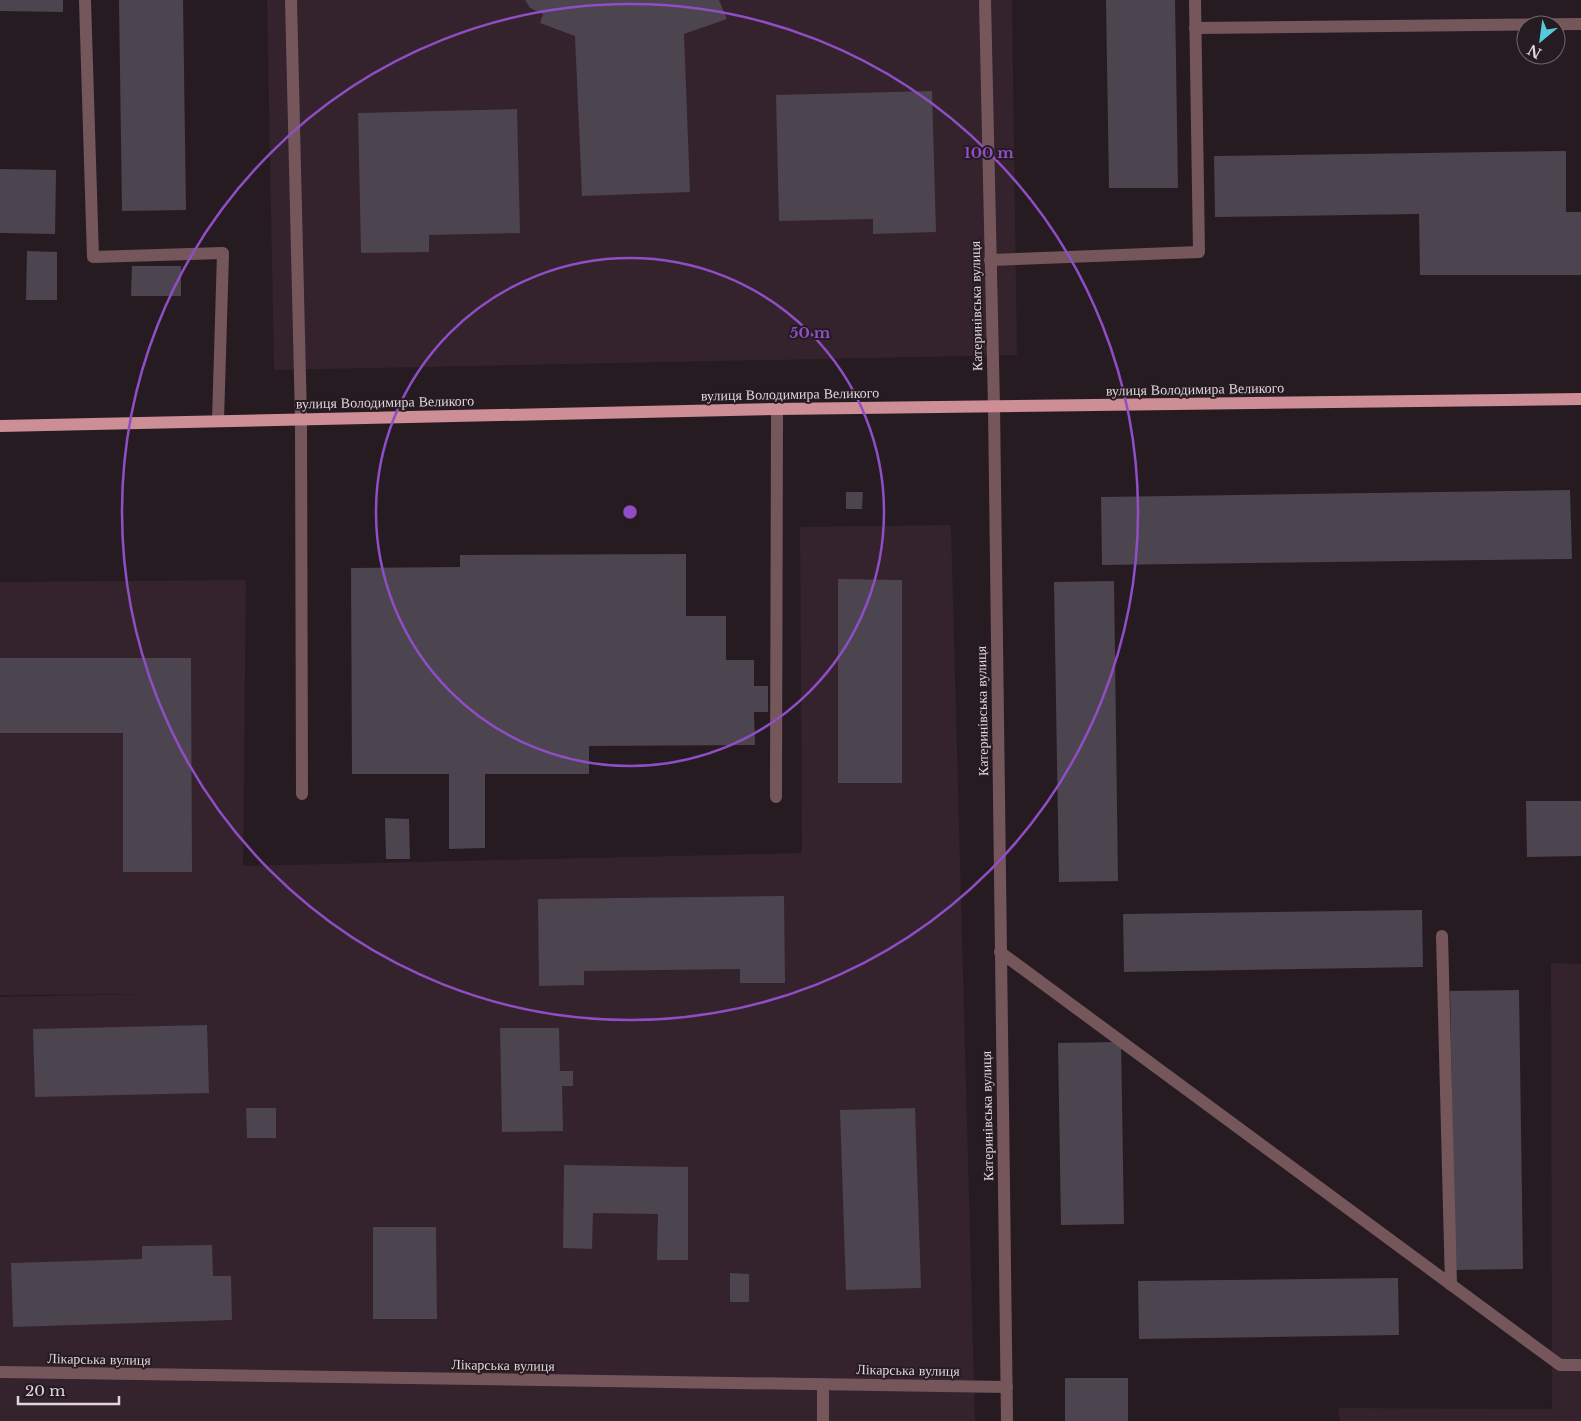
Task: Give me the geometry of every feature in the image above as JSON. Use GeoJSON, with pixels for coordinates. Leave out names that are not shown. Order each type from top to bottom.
{"type":"FeatureCollection","features":[{"type":"Feature","properties":{"kind":"main road","name":"вулиця Володимира Великого"},"geometry":{"type":"LineString","coordinates":[[0,426],[777,409],[1581,399]]}},
{"type":"Feature","properties":{"kind":"street"},"geometry":{"type":"LineString","coordinates":[[85,0],[94,257],[223,253],[218,420]]}},
{"type":"Feature","properties":{"kind":"street"},"geometry":{"type":"LineString","coordinates":[[291,0],[301,419],[302,794]]}},
{"type":"Feature","properties":{"kind":"street","name":"Катеринівська вулиця"},"geometry":{"type":"LineString","coordinates":[[985,0],[994,406],[1007,1421]]}},
{"type":"Feature","properties":{"kind":"street"},"geometry":{"type":"LineString","coordinates":[[990,260],[1199,252],[1195,0]]}},
{"type":"Feature","properties":{"kind":"street"},"geometry":{"type":"LineString","coordinates":[[1195,28],[1581,24]]}},
{"type":"Feature","properties":{"kind":"street"},"geometry":{"type":"LineString","coordinates":[[776,797],[777,409]]}},
{"type":"Feature","properties":{"kind":"street"},"geometry":{"type":"LineString","coordinates":[[1442,936],[1451,1285]]}},
{"type":"Feature","properties":{"kind":"street"},"geometry":{"type":"LineString","coordinates":[[1000,952],[1560,1365],[1581,1365]]}},
{"type":"Feature","properties":{"kind":"street","name":"Лікарська вулиця"},"geometry":{"type":"LineString","coordinates":[[0,1372],[1006,1386]]}},
{"type":"Feature","properties":{"kind":"street"},"geometry":{"type":"LineString","coordinates":[[823,1384],[823,1421]]}},
{"type":"Feature","properties":{"kind":"shaded area"},"geometry":{"type":"Polygon","coordinates":[[[267,0],[1012,0],[1017,355],[274,370],[267,0]]]}},
{"type":"Feature","properties":{"kind":"shaded area"},"geometry":{"type":"Polygon","coordinates":[[[951,525],[975,1421],[0,1421],[0,997],[144,994],[0,995],[0,582],[246,580],[243,866],[802,853],[800,527],[951,525]]]}},
{"type":"Feature","properties":{"kind":"shaded area"},"geometry":{"type":"Polygon","coordinates":[[[1551,963],[1581,964],[1581,1421],[1340,1421],[1338,1408],[1552,1409],[1551,963]]]}},
{"type":"Feature","properties":{"kind":"building"},"geometry":{"type":"Polygon","coordinates":[[[0,0],[63,0],[63,12],[0,11],[0,0]]]}},
{"type":"Feature","properties":{"kind":"building"},"geometry":{"type":"Polygon","coordinates":[[[119,0],[183,0],[186,210],[122,211],[119,0]]]}},
{"type":"Feature","properties":{"kind":"building"},"geometry":{"type":"Polygon","coordinates":[[[525,0],[719,0],[727,19],[684,34],[690,192],[582,196],[575,36],[540,23],[543,14],[530,8],[525,0]]]}},
{"type":"Feature","properties":{"kind":"building"},"geometry":{"type":"Polygon","coordinates":[[[1106,0],[1175,0],[1178,188],[1109,188],[1106,0]]]}},
{"type":"Feature","properties":{"kind":"building"},"geometry":{"type":"Polygon","coordinates":[[[932,91],[936,232],[873,234],[873,219],[779,221],[776,95],[932,91]]]}},
{"type":"Feature","properties":{"kind":"building"},"geometry":{"type":"Polygon","coordinates":[[[517,109],[520,233],[429,235],[429,252],[361,253],[358,113],[517,109]]]}},
{"type":"Feature","properties":{"kind":"building"},"geometry":{"type":"Polygon","coordinates":[[[1566,151],[1566,212],[1581,212],[1581,275],[1420,275],[1419,214],[1215,217],[1214,156],[1566,151]]]}},
{"type":"Feature","properties":{"kind":"building"},"geometry":{"type":"Polygon","coordinates":[[[0,169],[56,170],[55,234],[0,233],[0,169]]]}},
{"type":"Feature","properties":{"kind":"building"},"geometry":{"type":"Polygon","coordinates":[[[27,251],[57,252],[57,300],[26,300],[27,251]]]}},
{"type":"Feature","properties":{"kind":"building"},"geometry":{"type":"Polygon","coordinates":[[[132,266],[181,266],[181,296],[131,296],[132,266]]]}},
{"type":"Feature","properties":{"kind":"building"},"geometry":{"type":"Polygon","coordinates":[[[1570,490],[1572,559],[1102,565],[1101,497],[1570,490]]]}},
{"type":"Feature","properties":{"kind":"building"},"geometry":{"type":"Polygon","coordinates":[[[846,492],[863,492],[862,509],[846,509],[846,492]]]}},
{"type":"Feature","properties":{"kind":"building"},"geometry":{"type":"Polygon","coordinates":[[[686,554],[686,616],[726,616],[726,660],[754,660],[754,686],[768,686],[768,712],[754,712],[755,745],[589,746],[589,774],[485,774],[485,848],[449,849],[449,774],[352,774],[351,568],[460,567],[460,555],[686,554]]]}},
{"type":"Feature","properties":{"kind":"building"},"geometry":{"type":"Polygon","coordinates":[[[838,579],[902,580],[902,783],[838,783],[838,579]]]}},
{"type":"Feature","properties":{"kind":"building"},"geometry":{"type":"Polygon","coordinates":[[[1114,581],[1118,881],[1059,882],[1054,582],[1114,581]]]}},
{"type":"Feature","properties":{"kind":"building"},"geometry":{"type":"Polygon","coordinates":[[[0,658],[191,658],[192,872],[123,872],[123,733],[0,733],[0,658]]]}},
{"type":"Feature","properties":{"kind":"building"},"geometry":{"type":"Polygon","coordinates":[[[1526,801],[1581,801],[1581,856],[1527,857],[1526,801]]]}},
{"type":"Feature","properties":{"kind":"building"},"geometry":{"type":"Polygon","coordinates":[[[385,818],[409,819],[410,859],[386,859],[385,818]]]}},
{"type":"Feature","properties":{"kind":"building"},"geometry":{"type":"Polygon","coordinates":[[[784,896],[785,983],[740,983],[740,969],[584,971],[584,985],[539,986],[538,899],[784,896]]]}},
{"type":"Feature","properties":{"kind":"building"},"geometry":{"type":"Polygon","coordinates":[[[1422,910],[1423,967],[1124,972],[1123,914],[1422,910]]]}},
{"type":"Feature","properties":{"kind":"building"},"geometry":{"type":"Polygon","coordinates":[[[1519,990],[1523,1269],[1455,1270],[1450,991],[1519,990]]]}},
{"type":"Feature","properties":{"kind":"building"},"geometry":{"type":"Polygon","coordinates":[[[207,1025],[209,1093],[35,1097],[33,1029],[207,1025]]]}},
{"type":"Feature","properties":{"kind":"building"},"geometry":{"type":"Polygon","coordinates":[[[500,1028],[559,1028],[560,1071],[573,1071],[573,1086],[562,1086],[563,1131],[502,1132],[500,1028]]]}},
{"type":"Feature","properties":{"kind":"building"},"geometry":{"type":"Polygon","coordinates":[[[1121,1042],[1124,1224],[1061,1225],[1058,1043],[1121,1042]]]}},
{"type":"Feature","properties":{"kind":"building"},"geometry":{"type":"Polygon","coordinates":[[[246,1108],[276,1108],[276,1138],[247,1138],[246,1108]]]}},
{"type":"Feature","properties":{"kind":"building"},"geometry":{"type":"Polygon","coordinates":[[[915,1108],[921,1288],[846,1290],[840,1110],[915,1108]]]}},
{"type":"Feature","properties":{"kind":"building"},"geometry":{"type":"Polygon","coordinates":[[[564,1165],[688,1167],[688,1260],[657,1260],[658,1214],[593,1213],[592,1249],[563,1248],[564,1165]]]}},
{"type":"Feature","properties":{"kind":"building"},"geometry":{"type":"Polygon","coordinates":[[[373,1227],[436,1227],[437,1319],[373,1319],[373,1227]]]}},
{"type":"Feature","properties":{"kind":"building"},"geometry":{"type":"Polygon","coordinates":[[[212,1245],[213,1276],[231,1276],[232,1320],[13,1327],[11,1263],[142,1259],[142,1246],[212,1245]]]}},
{"type":"Feature","properties":{"kind":"building"},"geometry":{"type":"Polygon","coordinates":[[[730,1273],[749,1274],[749,1302],[730,1302],[730,1273]]]}},
{"type":"Feature","properties":{"kind":"building"},"geometry":{"type":"Polygon","coordinates":[[[1398,1278],[1399,1335],[1139,1339],[1138,1281],[1398,1278]]]}},
{"type":"Feature","properties":{"kind":"building"},"geometry":{"type":"Polygon","coordinates":[[[1065,1378],[1128,1378],[1128,1421],[1065,1421],[1065,1378]]]}}]}
